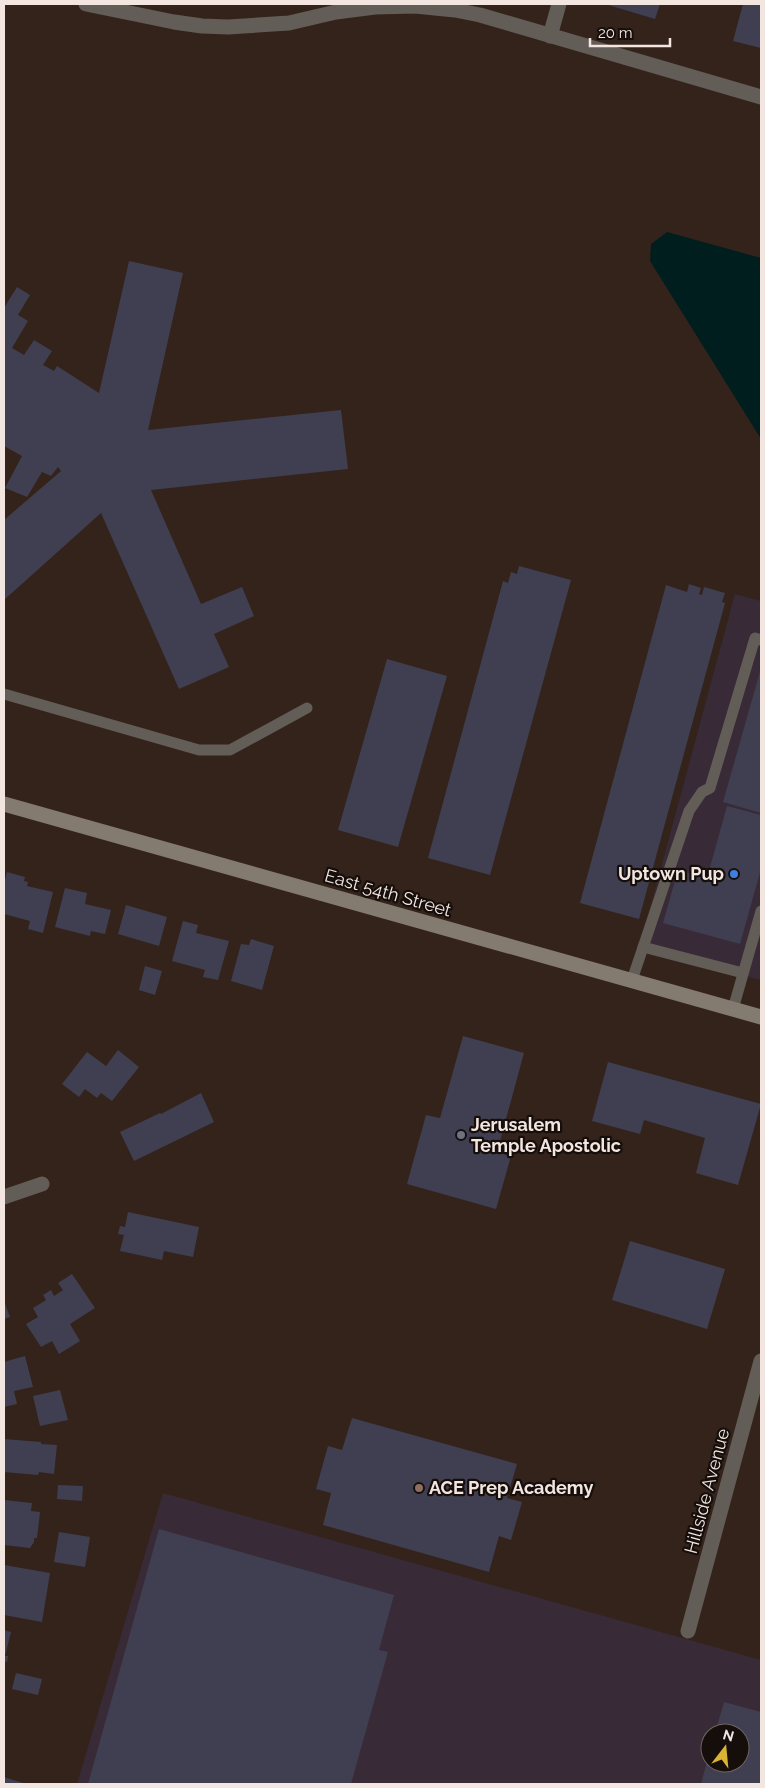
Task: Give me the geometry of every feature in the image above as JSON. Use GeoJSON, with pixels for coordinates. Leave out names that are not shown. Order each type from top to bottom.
{"type":"FeatureCollection","features":[{"type":"Feature","properties":{"kind":"street"},"geometry":{"type":"LineString","coordinates":[[86,4],[174,22],[228,27],[289,23],[336,12],[375,7],[415,6],[455,10],[480,15],[761,97]]}},
{"type":"Feature","properties":{"kind":"street"},"geometry":{"type":"LineString","coordinates":[[550,36],[559,4]]}},
{"type":"Feature","properties":{"kind":"street","name":"East 54th Street"},"geometry":{"type":"LineString","coordinates":[[4,804],[761,1017]]}},
{"type":"Feature","properties":{"kind":"street"},"geometry":{"type":"LineString","coordinates":[[4,1196],[42,1184]]}},
{"type":"Feature","properties":{"kind":"street","name":"Hillside Avenue"},"geometry":{"type":"LineString","coordinates":[[688,1631],[761,1361]]}},
{"type":"Feature","properties":{"kind":"lane"},"geometry":{"type":"LineString","coordinates":[[632,980],[689,811],[702,792],[710,788],[756,638],[761,640]]}},
{"type":"Feature","properties":{"kind":"lane"},"geometry":{"type":"LineString","coordinates":[[4,694],[199,750],[230,750],[308,708]]}},
{"type":"Feature","properties":{"kind":"lane"},"geometry":{"type":"LineString","coordinates":[[733,1009],[761,911]]}},
{"type":"Feature","properties":{"kind":"lane"},"geometry":{"type":"LineString","coordinates":[[643,947],[743,973]]}},
{"type":"Feature","properties":{"kind":"shaded area"},"geometry":{"type":"Polygon","coordinates":[[[735,594],[761,601],[761,980],[649,952],[642,938],[735,594]]]}},
{"type":"Feature","properties":{"kind":"shaded area"},"geometry":{"type":"Polygon","coordinates":[[[163,1493],[761,1660],[761,1784],[77,1784],[163,1493]]]}},
{"type":"Feature","properties":{"kind":"water"},"geometry":{"type":"Polygon","coordinates":[[[667,232],[761,258],[761,439],[650,261],[651,244],[667,232]]]}},
{"type":"Feature","properties":{"kind":"building"},"geometry":{"type":"Polygon","coordinates":[[[605,4],[660,4],[655,19],[605,4]]]}},
{"type":"Feature","properties":{"kind":"building"},"geometry":{"type":"Polygon","coordinates":[[[743,4],[761,4],[761,48],[733,41],[743,4]]]}},
{"type":"Feature","properties":{"kind":"building"},"geometry":{"type":"Polygon","coordinates":[[[129,261],[183,273],[148,430],[341,410],[348,469],[151,490],[201,604],[242,587],[254,616],[214,634],[229,667],[179,689],[101,513],[4,600],[4,520],[61,471],[58,467],[51,476],[42,472],[27,497],[5,488],[22,456],[4,446],[4,308],[17,287],[30,295],[18,315],[28,321],[12,348],[24,355],[34,340],[52,351],[43,365],[54,371],[57,366],[99,393],[129,261]]]}},
{"type":"Feature","properties":{"kind":"building"},"geometry":{"type":"Polygon","coordinates":[[[519,566],[571,580],[490,875],[428,858],[503,581],[508,583],[511,572],[517,574],[519,566]]]}},
{"type":"Feature","properties":{"kind":"building"},"geometry":{"type":"Polygon","coordinates":[[[689,584],[701,588],[699,594],[702,595],[704,587],[725,593],[722,602],[725,603],[639,919],[580,903],[666,585],[687,592],[689,584]]]}},
{"type":"Feature","properties":{"kind":"building"},"geometry":{"type":"Polygon","coordinates":[[[387,659],[447,676],[398,847],[338,830],[387,659]]]}},
{"type":"Feature","properties":{"kind":"building"},"geometry":{"type":"Polygon","coordinates":[[[761,668],[761,813],[723,802],[761,668]]]}},
{"type":"Feature","properties":{"kind":"building","name":"Uptown Pup"},"geometry":{"type":"Polygon","coordinates":[[[727,806],[761,815],[761,869],[740,944],[663,923],[678,870],[707,878],[727,806]]]}},
{"type":"Feature","properties":{"kind":"building"},"geometry":{"type":"Polygon","coordinates":[[[7,872],[25,877],[24,881],[28,882],[27,886],[53,892],[43,933],[28,929],[30,921],[4,914],[4,884],[7,872]]]}},
{"type":"Feature","properties":{"kind":"building"},"geometry":{"type":"Polygon","coordinates":[[[65,888],[87,893],[85,904],[111,910],[105,934],[91,931],[90,936],[55,927],[65,888]]]}},
{"type":"Feature","properties":{"kind":"building"},"geometry":{"type":"Polygon","coordinates":[[[126,905],[167,917],[159,946],[118,934],[126,905]]]}},
{"type":"Feature","properties":{"kind":"building"},"geometry":{"type":"Polygon","coordinates":[[[183,921],[198,925],[196,933],[229,941],[218,980],[203,977],[205,970],[172,961],[183,921]]]}},
{"type":"Feature","properties":{"kind":"building"},"geometry":{"type":"Polygon","coordinates":[[[251,939],[274,946],[262,990],[231,981],[241,944],[249,945],[251,939]]]}},
{"type":"Feature","properties":{"kind":"building"},"geometry":{"type":"Polygon","coordinates":[[[145,966],[162,971],[155,995],[139,990],[145,966]]]}},
{"type":"Feature","properties":{"kind":"building","name":"Jerusalem Temple Apostolic"},"geometry":{"type":"Polygon","coordinates":[[[463,1036],[524,1053],[497,1152],[511,1156],[496,1209],[407,1184],[426,1115],[440,1118],[463,1036]]]}},
{"type":"Feature","properties":{"kind":"building"},"geometry":{"type":"Polygon","coordinates":[[[118,1050],[139,1067],[112,1101],[101,1093],[97,1098],[85,1089],[79,1097],[62,1084],[87,1052],[106,1066],[118,1050]]]}},
{"type":"Feature","properties":{"kind":"building"},"geometry":{"type":"Polygon","coordinates":[[[608,1062],[761,1104],[738,1185],[696,1173],[705,1138],[644,1120],[640,1134],[592,1121],[608,1062]]]}},
{"type":"Feature","properties":{"kind":"building"},"geometry":{"type":"Polygon","coordinates":[[[201,1093],[214,1122],[134,1161],[120,1132],[161,1114],[201,1093]]]}},
{"type":"Feature","properties":{"kind":"building"},"geometry":{"type":"Polygon","coordinates":[[[128,1212],[199,1227],[193,1257],[164,1251],[162,1260],[120,1251],[124,1235],[118,1234],[120,1226],[125,1227],[128,1212]]]}},
{"type":"Feature","properties":{"kind":"building"},"geometry":{"type":"Polygon","coordinates":[[[630,1241],[725,1269],[707,1329],[612,1300],[630,1241]]]}},
{"type":"Feature","properties":{"kind":"building"},"geometry":{"type":"Polygon","coordinates":[[[72,1274],[95,1308],[70,1324],[80,1341],[59,1354],[52,1341],[41,1347],[26,1324],[38,1317],[33,1308],[46,1300],[43,1295],[51,1290],[54,1296],[63,1290],[58,1283],[72,1274]]]}},
{"type":"Feature","properties":{"kind":"building"},"geometry":{"type":"Polygon","coordinates":[[[4,1301],[10,1317],[4,1319],[4,1301]]]}},
{"type":"Feature","properties":{"kind":"building"},"geometry":{"type":"Polygon","coordinates":[[[25,1356],[33,1387],[14,1391],[17,1404],[4,1407],[4,1362],[25,1356]]]}},
{"type":"Feature","properties":{"kind":"building"},"geometry":{"type":"Polygon","coordinates":[[[60,1390],[68,1420],[40,1426],[33,1396],[60,1390]]]}},
{"type":"Feature","properties":{"kind":"building"},"geometry":{"type":"Polygon","coordinates":[[[352,1418],[517,1464],[507,1498],[522,1502],[511,1540],[499,1536],[489,1572],[323,1525],[331,1493],[316,1489],[328,1446],[342,1450],[352,1418]]]}},
{"type":"Feature","properties":{"kind":"building"},"geometry":{"type":"Polygon","coordinates":[[[4,1439],[57,1445],[54,1474],[39,1472],[38,1475],[4,1472],[4,1439]]]}},
{"type":"Feature","properties":{"kind":"building"},"geometry":{"type":"Polygon","coordinates":[[[58,1485],[83,1486],[82,1501],[57,1499],[58,1485]]]}},
{"type":"Feature","properties":{"kind":"building"},"geometry":{"type":"Polygon","coordinates":[[[4,1500],[32,1503],[31,1511],[40,1512],[37,1538],[34,1538],[30,1548],[4,1545],[4,1500]]]}},
{"type":"Feature","properties":{"kind":"building"},"geometry":{"type":"Polygon","coordinates":[[[159,1529],[394,1595],[379,1650],[388,1652],[351,1784],[88,1784],[159,1529]]]}},
{"type":"Feature","properties":{"kind":"building"},"geometry":{"type":"Polygon","coordinates":[[[59,1532],[90,1537],[85,1567],[54,1562],[59,1532]]]}},
{"type":"Feature","properties":{"kind":"building"},"geometry":{"type":"Polygon","coordinates":[[[4,1565],[50,1573],[42,1622],[4,1615],[4,1565]]]}},
{"type":"Feature","properties":{"kind":"building"},"geometry":{"type":"Polygon","coordinates":[[[4,1630],[11,1632],[5,1656],[8,1656],[7,1662],[4,1661],[4,1630]]]}},
{"type":"Feature","properties":{"kind":"building"},"geometry":{"type":"Polygon","coordinates":[[[16,1673],[42,1679],[38,1695],[12,1689],[16,1673]]]}},
{"type":"Feature","properties":{"kind":"building"},"geometry":{"type":"Polygon","coordinates":[[[724,1702],[761,1712],[761,1784],[701,1784],[704,1773],[750,1773],[750,1723],[718,1723],[724,1702]]]}},
{"type":"Feature","properties":{"kind":"building"},"geometry":{"type":"Polygon","coordinates":[[[4,1777],[26,1784],[4,1784],[4,1777]]]}},
{"type":"Feature","properties":{"kind":"place","name":"Uptown Pup"},"geometry":{"type":"Point","coordinates":[734,874]}},
{"type":"Feature","properties":{"kind":"place","name":"Jerusalem Temple Apostolic"},"geometry":{"type":"Point","coordinates":[461,1135]}},
{"type":"Feature","properties":{"kind":"place","name":"ACE Prep Academy"},"geometry":{"type":"Point","coordinates":[419,1488]}}]}
